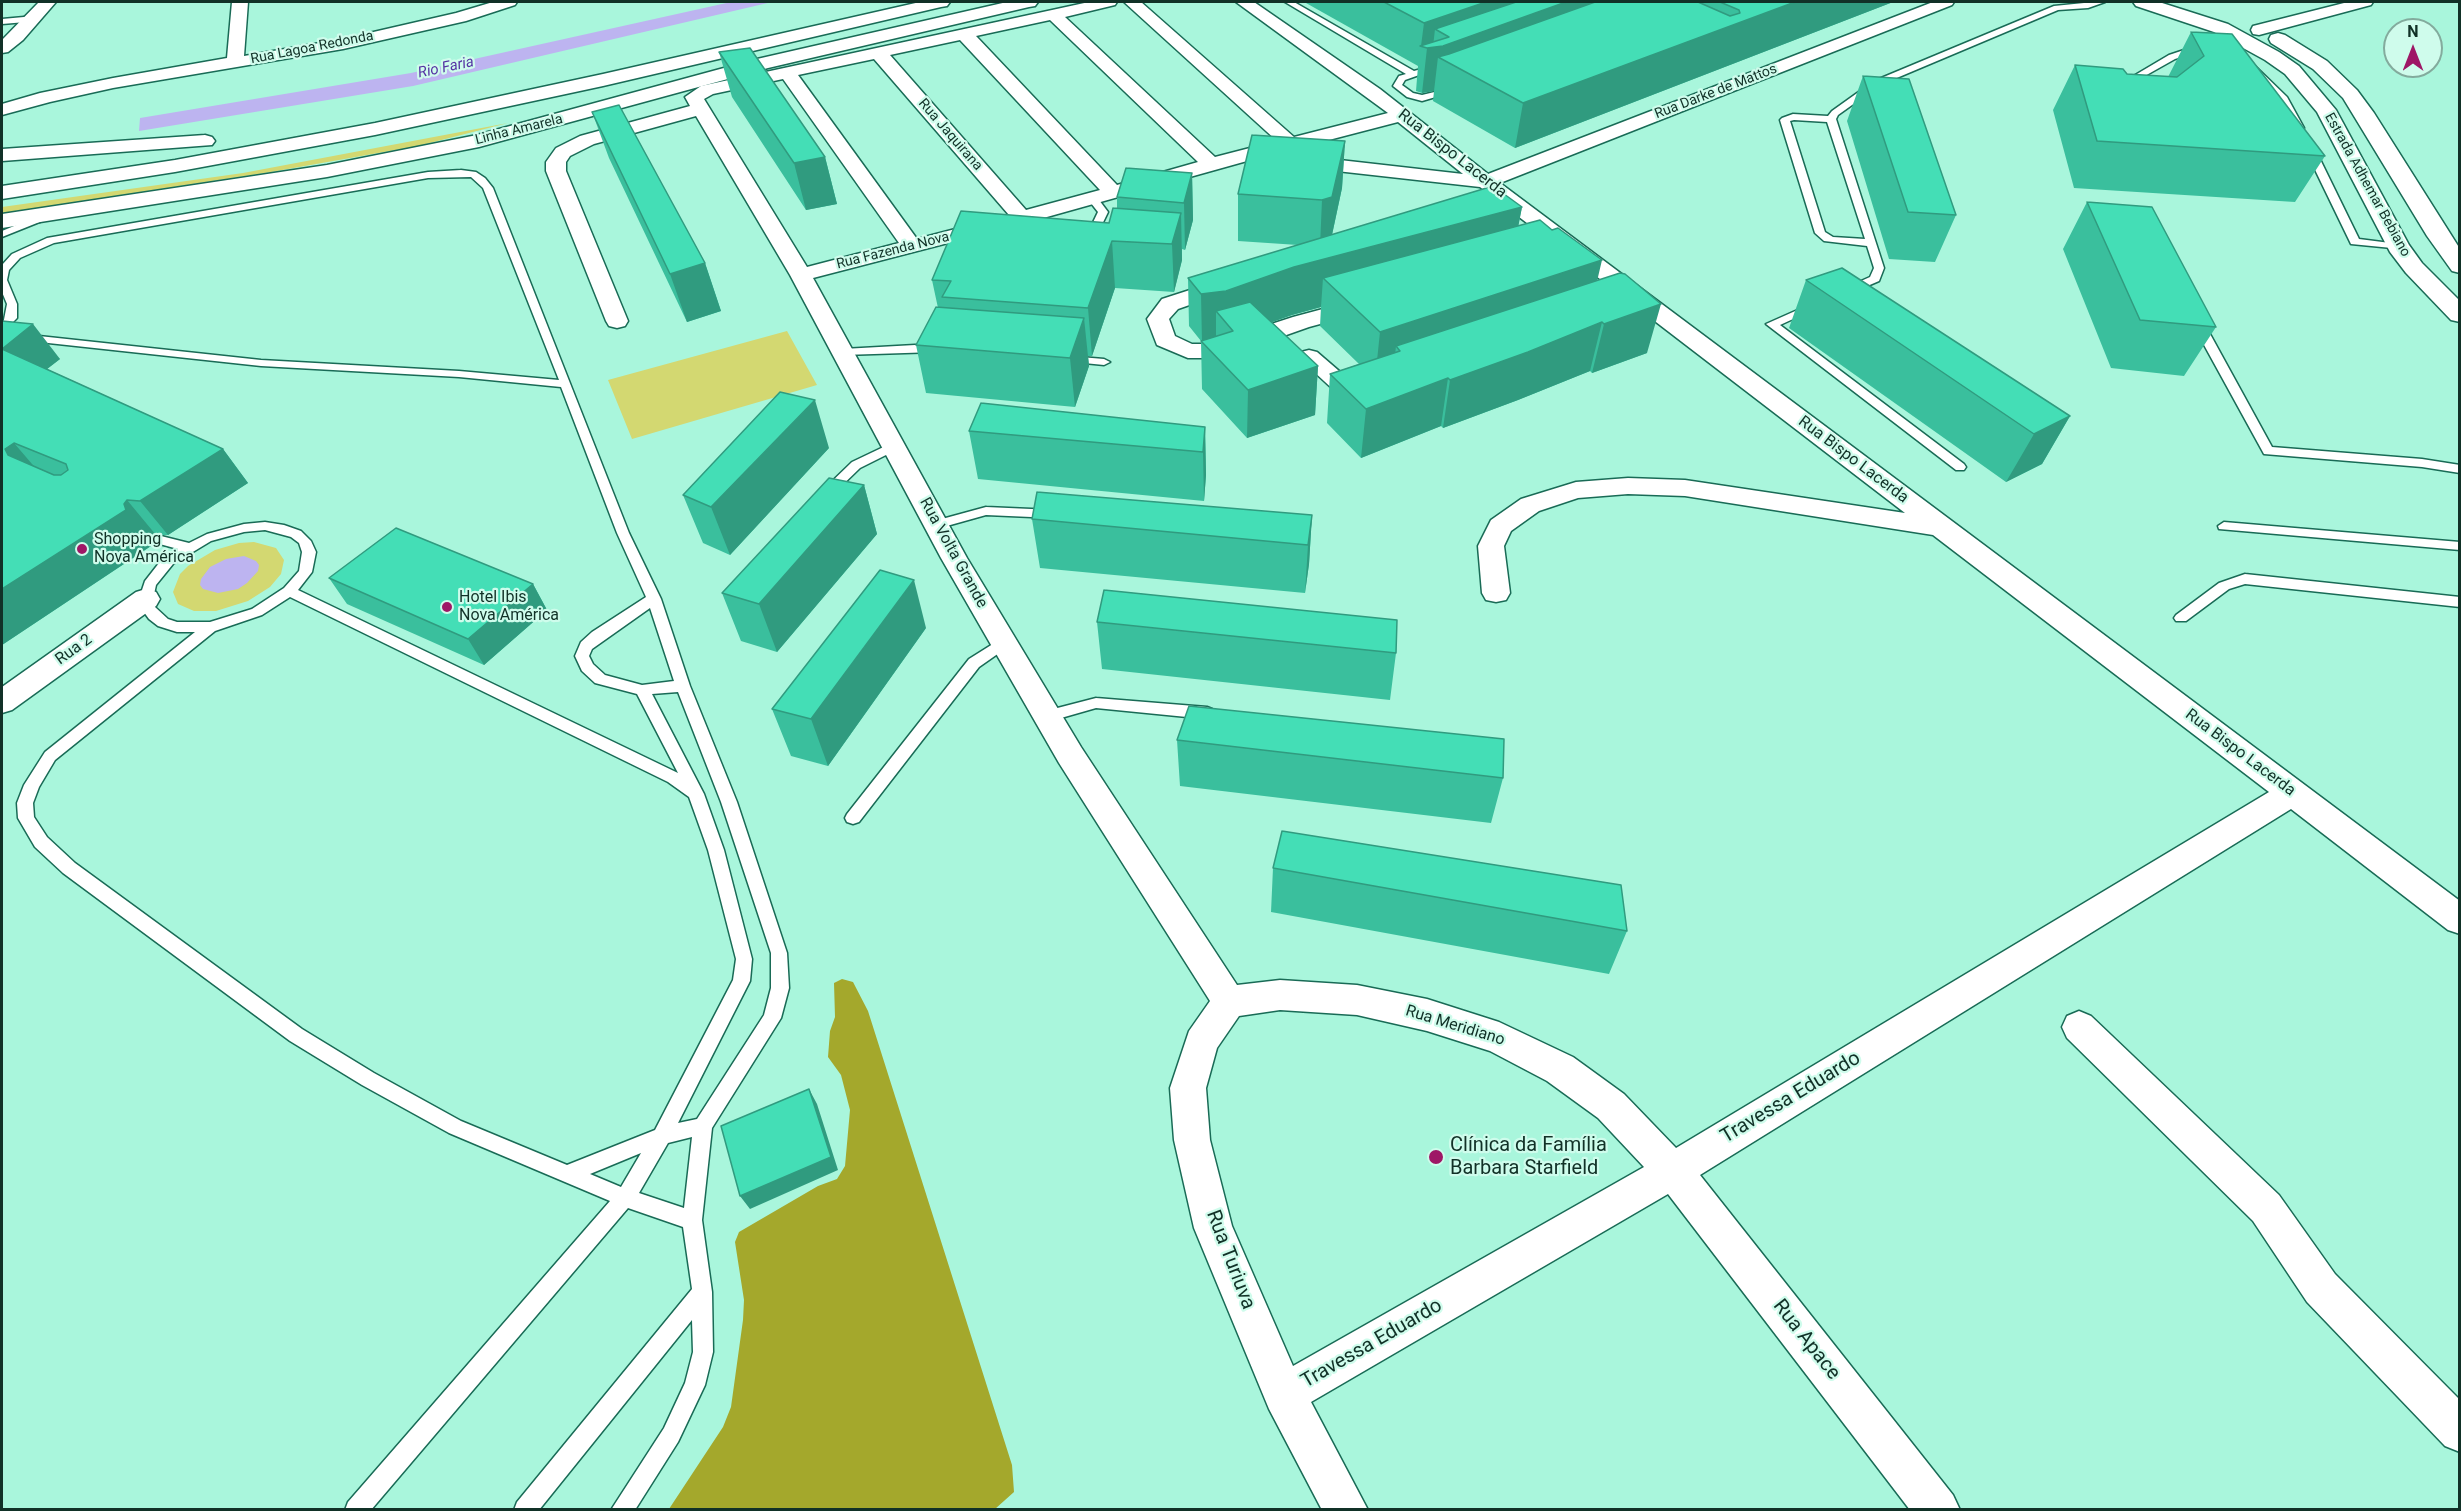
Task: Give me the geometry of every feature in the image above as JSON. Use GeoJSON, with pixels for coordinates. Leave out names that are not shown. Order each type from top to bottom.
{"type":"FeatureCollection","features":[{"type":"Feature","properties":{"kind":"main road","name":"Linha Amarela"},"geometry":{"type":"LineString","coordinates":[[2,193],[176,166],[353,134],[941,2]]}},
{"type":"Feature","properties":{"kind":"main road","name":"Linha Amarela"},"geometry":{"type":"LineString","coordinates":[[2,221],[327,171],[433,151],[537,127],[764,63],[1029,2]]}},
{"type":"Feature","properties":{"kind":"main road","name":"Estrada Adhemar Bebiano"},"geometry":{"type":"LineString","coordinates":[[2142,2],[2221,28],[2272,56],[2292,70],[2326,110],[2398,247],[2414,268],[2460,315]]}},
{"type":"Feature","properties":{"kind":"main road","name":"Estrada Adhemar Bebiano"},"geometry":{"type":"LineString","coordinates":[[2187,2],[2259,30],[2302,52],[2320,65],[2350,94],[2364,113],[2438,236],[2460,266]]}},
{"type":"Feature","properties":{"kind":"main road"},"geometry":{"type":"LineString","coordinates":[[176,166],[303,155],[372,145],[484,125],[764,63]]}},
{"type":"Feature","properties":{"kind":"main road"},"geometry":{"type":"LineString","coordinates":[[2,172],[205,141],[350,115],[568,68]]}},
{"type":"Feature","properties":{"kind":"main road"},"geometry":{"type":"LineString","coordinates":[[2,155],[205,141]]}},
{"type":"Feature","properties":{"kind":"street"},"geometry":{"type":"LineString","coordinates":[[2,48],[34,19],[48,2]]}},
{"type":"Feature","properties":{"kind":"street"},"geometry":{"type":"LineString","coordinates":[[235,62],[240,2]]}},
{"type":"Feature","properties":{"kind":"street","name":"Rua Lagoa Redonda"},"geometry":{"type":"LineString","coordinates":[[2,110],[46,97],[113,82],[364,39],[460,17],[509,2]]}},
{"type":"Feature","properties":{"kind":"street"},"geometry":{"type":"LineString","coordinates":[[617,321],[556,171],[556,162],[563,152],[586,140],[787,72],[1108,2]]}},
{"type":"Feature","properties":{"kind":"street"},"geometry":{"type":"LineString","coordinates":[[1132,2],[1291,144]]}},
{"type":"Feature","properties":{"kind":"street","name":"Rua Bispo Lacerda"},"geometry":{"type":"LineString","coordinates":[[1244,2],[1402,115],[1561,251],[1942,527],[2460,920]]}},
{"type":"Feature","properties":{"kind":"street","name":"Rua Darke de Mattos"},"geometry":{"type":"LineString","coordinates":[[1494,196],[1946,2]]}},
{"type":"Feature","properties":{"kind":"street"},"geometry":{"type":"LineString","coordinates":[[2259,30],[2365,2]]}},
{"type":"Feature","properties":{"kind":"street"},"geometry":{"type":"LineString","coordinates":[[1053,14],[1211,164]]}},
{"type":"Feature","properties":{"kind":"street"},"geometry":{"type":"LineString","coordinates":[[963,33],[1113,192]]}},
{"type":"Feature","properties":{"kind":"street","name":"Rua Jaquirana"},"geometry":{"type":"LineString","coordinates":[[878,52],[1022,218]]}},
{"type":"Feature","properties":{"kind":"street"},"geometry":{"type":"LineString","coordinates":[[787,72],[912,247]]}},
{"type":"Feature","properties":{"kind":"street","name":"Rua Volta Grande"},"geometry":{"type":"LineString","coordinates":[[698,102],[801,275],[936,525],[1047,716],[1230,1002]]}},
{"type":"Feature","properties":{"kind":"street","name":"Rua Fazenda Nova"},"geometry":{"type":"LineString","coordinates":[[801,275],[912,247],[983,233],[1022,218],[1211,164],[1402,115]]}},
{"type":"Feature","properties":{"kind":"street"},"geometry":{"type":"LineString","coordinates":[[1247,155],[1494,196]]}},
{"type":"Feature","properties":{"kind":"street"},"geometry":{"type":"LineString","coordinates":[[1243,279],[1170,304],[1158,318],[1165,340],[1188,351],[1210,351],[1233,346],[1301,322],[1380,300]]}},
{"type":"Feature","properties":{"kind":"street"},"geometry":{"type":"LineString","coordinates":[[1310,357],[1352,392],[1371,391],[1389,386]]}},
{"type":"Feature","properties":{"kind":"street"},"geometry":{"type":"LineString","coordinates":[[1496,593],[1491,546],[1500,525],[1530,505],[1576,490],[1628,486],[1685,488],[1942,527]]}},
{"type":"Feature","properties":{"kind":"street","name":"Rua 2"},"geometry":{"type":"LineString","coordinates":[[2,702],[146,599]]}},
{"type":"Feature","properties":{"kind":"street","name":"Travessa Eduardo"},"geometry":{"type":"LineString","coordinates":[[1284,1394],[1673,1171],[2293,793]]}},
{"type":"Feature","properties":{"kind":"street","name":"Rua Meridiano"},"geometry":{"type":"LineString","coordinates":[[1230,1002],[1280,995],[1357,1000],[1427,1015],[1499,1038],[1560,1069],[1611,1106],[1673,1171]]}},
{"type":"Feature","properties":{"kind":"street","name":"Rua Turiuva"},"geometry":{"type":"LineString","coordinates":[[1230,1002],[1201,1042],[1188,1088],[1192,1140],[1213,1228],[1284,1394],[1346,1509]]}},
{"type":"Feature","properties":{"kind":"street"},"geometry":{"type":"LineString","coordinates":[[2079,1027],[2266,1208],[2321,1288],[2460,1431]]}},
{"type":"Feature","properties":{"kind":"street","name":"Rua Apace"},"geometry":{"type":"LineString","coordinates":[[1673,1171],[1938,1509]]}},
{"type":"Feature","properties":{"kind":"lane"},"geometry":{"type":"LineString","coordinates":[[1289,2],[1413,74]]}},
{"type":"Feature","properties":{"kind":"lane"},"geometry":{"type":"LineString","coordinates":[[1831,119],[1835,113],[1877,83],[2057,8],[2088,6],[2101,2]]}},
{"type":"Feature","properties":{"kind":"lane"},"geometry":{"type":"LineString","coordinates":[[2,22],[34,19]]}},
{"type":"Feature","properties":{"kind":"lane"},"geometry":{"type":"LineString","coordinates":[[2111,92],[2172,57],[2205,45],[2215,46],[2236,35]]}},
{"type":"Feature","properties":{"kind":"lane"},"geometry":{"type":"LineString","coordinates":[[2241,62],[2268,81],[2284,99],[2329,185],[2355,242],[2398,247]]}},
{"type":"Feature","properties":{"kind":"lane"},"geometry":{"type":"LineString","coordinates":[[1445,63],[1402,78],[1397,86],[1410,95],[1433,97],[1461,87]]}},
{"type":"Feature","properties":{"kind":"lane"},"geometry":{"type":"LineString","coordinates":[[1831,119],[1793,117],[1785,120],[1820,233],[1824,238],[1833,240],[1871,243]]}},
{"type":"Feature","properties":{"kind":"lane"},"geometry":{"type":"LineString","coordinates":[[1831,119],[1879,268],[1878,275],[1875,279],[1772,324],[1960,468]]}},
{"type":"Feature","properties":{"kind":"lane"},"geometry":{"type":"LineString","coordinates":[[2,258],[16,256],[51,240],[448,172],[473,174],[488,188],[623,533],[654,599],[682,686],[729,802],[779,953],[780,988],[772,1018],[704,1126],[692,1220],[702,1292],[703,1352],[695,1385],[671,1435],[622,1509]]}},
{"type":"Feature","properties":{"kind":"lane"},"geometry":{"type":"LineString","coordinates":[[1092,198],[1103,212],[1086,247],[1097,248]]}},
{"type":"Feature","properties":{"kind":"lane"},"geometry":{"type":"LineString","coordinates":[[2,234],[53,213]]}},
{"type":"Feature","properties":{"kind":"lane"},"geometry":{"type":"LineString","coordinates":[[2,327],[11,318],[12,304],[2,280],[4,269],[16,256]]}},
{"type":"Feature","properties":{"kind":"lane"},"geometry":{"type":"LineString","coordinates":[[2194,314],[2268,451],[2422,463],[2460,470]]}},
{"type":"Feature","properties":{"kind":"lane"},"geometry":{"type":"LineString","coordinates":[[2,335],[261,363],[459,374],[566,384]]}},
{"type":"Feature","properties":{"kind":"lane"},"geometry":{"type":"LineString","coordinates":[[843,352],[915,348],[951,350]]}},
{"type":"Feature","properties":{"kind":"lane"},"geometry":{"type":"LineString","coordinates":[[1057,358],[1104,362]]}},
{"type":"Feature","properties":{"kind":"lane"},"geometry":{"type":"LineString","coordinates":[[816,505],[856,465],[894,446]]}},
{"type":"Feature","properties":{"kind":"lane"},"geometry":{"type":"LineString","coordinates":[[936,525],[986,511],[1067,515]]}},
{"type":"Feature","properties":{"kind":"lane"},"geometry":{"type":"LineString","coordinates":[[2224,525],[2460,546]]}},
{"type":"Feature","properties":{"kind":"lane"},"geometry":{"type":"LineString","coordinates":[[265,526],[284,529],[296,534],[304,541],[309,552],[304,572],[289,591],[257,612],[210,627],[193,628],[163,623],[148,608],[146,599],[150,584],[157,572],[188,547],[207,537],[244,528],[265,526]]}},
{"type":"Feature","properties":{"kind":"lane"},"geometry":{"type":"LineString","coordinates":[[161,540],[188,547]]}},
{"type":"Feature","properties":{"kind":"lane"},"geometry":{"type":"LineString","coordinates":[[2181,618],[2224,586],[2234,580],[2245,579],[2460,602]]}},
{"type":"Feature","properties":{"kind":"lane"},"geometry":{"type":"LineString","coordinates":[[289,591],[673,778],[696,794]]}},
{"type":"Feature","properties":{"kind":"lane"},"geometry":{"type":"LineString","coordinates":[[654,599],[597,636],[586,646],[582,656],[587,667],[600,679],[642,690],[682,686]]}},
{"type":"Feature","properties":{"kind":"lane"},"geometry":{"type":"LineString","coordinates":[[210,627],[50,756],[32,785],[25,803],[26,818],[41,842],[69,868],[296,1035],[455,1127],[625,1198],[692,1220]]}},
{"type":"Feature","properties":{"kind":"lane"},"geometry":{"type":"LineString","coordinates":[[853,818],[974,663],[1004,642]]}},
{"type":"Feature","properties":{"kind":"lane"},"geometry":{"type":"LineString","coordinates":[[356,1509],[625,1198],[662,1136],[741,981],[744,959],[716,850],[696,794],[642,690]]}},
{"type":"Feature","properties":{"kind":"lane"},"geometry":{"type":"LineString","coordinates":[[1047,716],[1096,703],[1224,714]]}},
{"type":"Feature","properties":{"kind":"lane"},"geometry":{"type":"LineString","coordinates":[[568,1173],[662,1136],[704,1126]]}},
{"type":"Feature","properties":{"kind":"lane"},"geometry":{"type":"LineString","coordinates":[[525,1509],[702,1292]]}},
{"type":"Feature","properties":{"kind":"green space"},"geometry":{"type":"Polygon","coordinates":[[[508,123],[418,146],[271,172],[2,213],[2,207],[243,173],[508,123]]]}},
{"type":"Feature","properties":{"kind":"green space"},"geometry":{"type":"Polygon","coordinates":[[[787,331],[817,385],[632,439],[608,380],[787,331]]]}},
{"type":"Feature","properties":{"kind":"green space"},"geometry":{"type":"Polygon","coordinates":[[[254,542],[276,548],[284,560],[281,574],[270,587],[248,601],[216,611],[194,611],[178,604],[173,592],[180,574],[188,566],[215,550],[239,543],[254,542]]]}},
{"type":"Feature","properties":{"kind":"shaded area"},"geometry":{"type":"Polygon","coordinates":[[[842,979],[853,982],[868,1011],[1012,1465],[1014,1492],[995,1509],[669,1509],[723,1427],[731,1407],[744,1300],[735,1242],[739,1232],[818,1186],[837,1179],[845,1166],[850,1110],[841,1075],[828,1057],[830,1031],[835,1017],[834,983],[842,979]]]}},
{"type":"Feature","properties":{"kind":"water","name":"Rio Faria"},"geometry":{"type":"Polygon","coordinates":[[[731,2],[772,2],[413,86],[139,131],[140,118],[411,73],[731,2]]]}},
{"type":"Feature","properties":{"kind":"water"},"geometry":{"type":"Polygon","coordinates":[[[244,556],[256,561],[259,565],[258,571],[238,589],[218,593],[203,589],[200,585],[201,579],[210,567],[226,559],[244,556]]]}},
{"type":"Feature","properties":{"kind":"building"},"geometry":{"type":"Polygon","coordinates":[[[1384,2],[1486,2],[1424,23],[1384,2]]]}},
{"type":"Feature","properties":{"kind":"building"},"geometry":{"type":"Polygon","coordinates":[[[1516,2],[1566,2],[1443,46],[1427,48],[1420,46],[1449,37],[1435,29],[1516,2]]]}},
{"type":"Feature","properties":{"kind":"building"},"geometry":{"type":"Polygon","coordinates":[[[1595,2],[1698,2],[1730,16],[1740,13],[1739,10],[1720,2],[1795,2],[1523,103],[1438,57],[1595,2]]]}},
{"type":"Feature","properties":{"kind":"building"},"geometry":{"type":"Polygon","coordinates":[[[2191,32],[2232,34],[2325,156],[2097,141],[2075,65],[2123,69],[2127,74],[2177,77],[2204,56],[2191,32]]]}},
{"type":"Feature","properties":{"kind":"building"},"geometry":{"type":"Polygon","coordinates":[[[750,48],[825,157],[794,163],[719,52],[750,48]]]}},
{"type":"Feature","properties":{"kind":"building"},"geometry":{"type":"Polygon","coordinates":[[[1863,76],[1909,79],[1956,215],[1908,212],[1863,76]]]}},
{"type":"Feature","properties":{"kind":"building"},"geometry":{"type":"Polygon","coordinates":[[[619,105],[705,263],[670,274],[592,112],[619,105]]]}},
{"type":"Feature","properties":{"kind":"building"},"geometry":{"type":"Polygon","coordinates":[[[1252,135],[1345,141],[1332,197],[1322,200],[1238,194],[1252,135]]]}},
{"type":"Feature","properties":{"kind":"building"},"geometry":{"type":"Polygon","coordinates":[[[1126,168],[1192,173],[1184,203],[1117,197],[1126,168]]]}},
{"type":"Feature","properties":{"kind":"building"},"geometry":{"type":"Polygon","coordinates":[[[1493,186],[1522,207],[1294,267],[1226,291],[1201,294],[1188,278],[1493,186]]]}},
{"type":"Feature","properties":{"kind":"building"},"geometry":{"type":"Polygon","coordinates":[[[2087,202],[2152,207],[2216,327],[2140,320],[2087,202]]]}},
{"type":"Feature","properties":{"kind":"building"},"geometry":{"type":"Polygon","coordinates":[[[1113,208],[1181,213],[1172,244],[1112,241],[1088,308],[942,297],[951,281],[932,280],[961,211],[1109,223],[1113,208]]]}},
{"type":"Feature","properties":{"kind":"building"},"geometry":{"type":"Polygon","coordinates":[[[1540,220],[1552,230],[1558,228],[1602,260],[1380,332],[1323,278],[1540,220]]]}},
{"type":"Feature","properties":{"kind":"building"},"geometry":{"type":"Polygon","coordinates":[[[1842,268],[2070,416],[2034,434],[1806,280],[1842,268]]]}},
{"type":"Feature","properties":{"kind":"building"},"geometry":{"type":"Polygon","coordinates":[[[1620,273],[1625,274],[1661,304],[1604,324],[1602,322],[1528,352],[1450,380],[1448,378],[1366,409],[1330,374],[1400,351],[1396,346],[1620,273]]]}},
{"type":"Feature","properties":{"kind":"building"},"geometry":{"type":"Polygon","coordinates":[[[1250,302],[1318,366],[1248,390],[1201,341],[1233,331],[1216,311],[1250,302]]]}},
{"type":"Feature","properties":{"kind":"building"},"geometry":{"type":"Polygon","coordinates":[[[936,307],[1084,318],[1070,358],[916,345],[936,307]]]}},
{"type":"Feature","properties":{"kind":"building"},"geometry":{"type":"Polygon","coordinates":[[[2,321],[33,324],[2,349],[2,321]]]}},
{"type":"Feature","properties":{"kind":"building"},"geometry":{"type":"Polygon","coordinates":[[[2,349],[223,449],[140,501],[127,500],[124,504],[126,510],[2,589],[2,349]],[[14,443],[5,449],[8,455],[54,475],[61,475],[68,470],[66,464],[14,443]]]}},
{"type":"Feature","properties":{"kind":"building"},"geometry":{"type":"Polygon","coordinates":[[[780,392],[815,400],[711,507],[683,495],[780,392]]]}},
{"type":"Feature","properties":{"kind":"building"},"geometry":{"type":"Polygon","coordinates":[[[981,403],[1205,427],[1203,452],[969,431],[981,403]]]}},
{"type":"Feature","properties":{"kind":"building"},"geometry":{"type":"Polygon","coordinates":[[[829,478],[864,485],[759,604],[722,593],[829,478]]]}},
{"type":"Feature","properties":{"kind":"building"},"geometry":{"type":"Polygon","coordinates":[[[1037,492],[1312,515],[1308,545],[1032,519],[1037,492]]]}},
{"type":"Feature","properties":{"kind":"building"},"geometry":{"type":"Polygon","coordinates":[[[396,528],[533,584],[468,639],[329,578],[396,528]]]}},
{"type":"Feature","properties":{"kind":"building"},"geometry":{"type":"Polygon","coordinates":[[[880,570],[914,580],[811,719],[772,709],[880,570]]]}},
{"type":"Feature","properties":{"kind":"building"},"geometry":{"type":"Polygon","coordinates":[[[1104,590],[1397,620],[1396,653],[1097,622],[1104,590]]]}},
{"type":"Feature","properties":{"kind":"building"},"geometry":{"type":"Polygon","coordinates":[[[1189,706],[1504,739],[1503,778],[1177,740],[1189,706]]]}},
{"type":"Feature","properties":{"kind":"building"},"geometry":{"type":"Polygon","coordinates":[[[1282,831],[1621,885],[1627,931],[1273,868],[1282,831]]]}},
{"type":"Feature","properties":{"kind":"building"},"geometry":{"type":"Polygon","coordinates":[[[809,1089],[831,1157],[740,1196],[721,1126],[809,1089]]]}},
{"type":"Feature","properties":{"kind":"place","name":"Shopping Nova América"},"geometry":{"type":"Point","coordinates":[82,549]}},
{"type":"Feature","properties":{"kind":"place","name":"Hotel Ibis Nova América"},"geometry":{"type":"Point","coordinates":[447,607]}},
{"type":"Feature","properties":{"kind":"place","name":"Clínica da Família Barbara Starfield"},"geometry":{"type":"Point","coordinates":[1436,1157]}}]}
